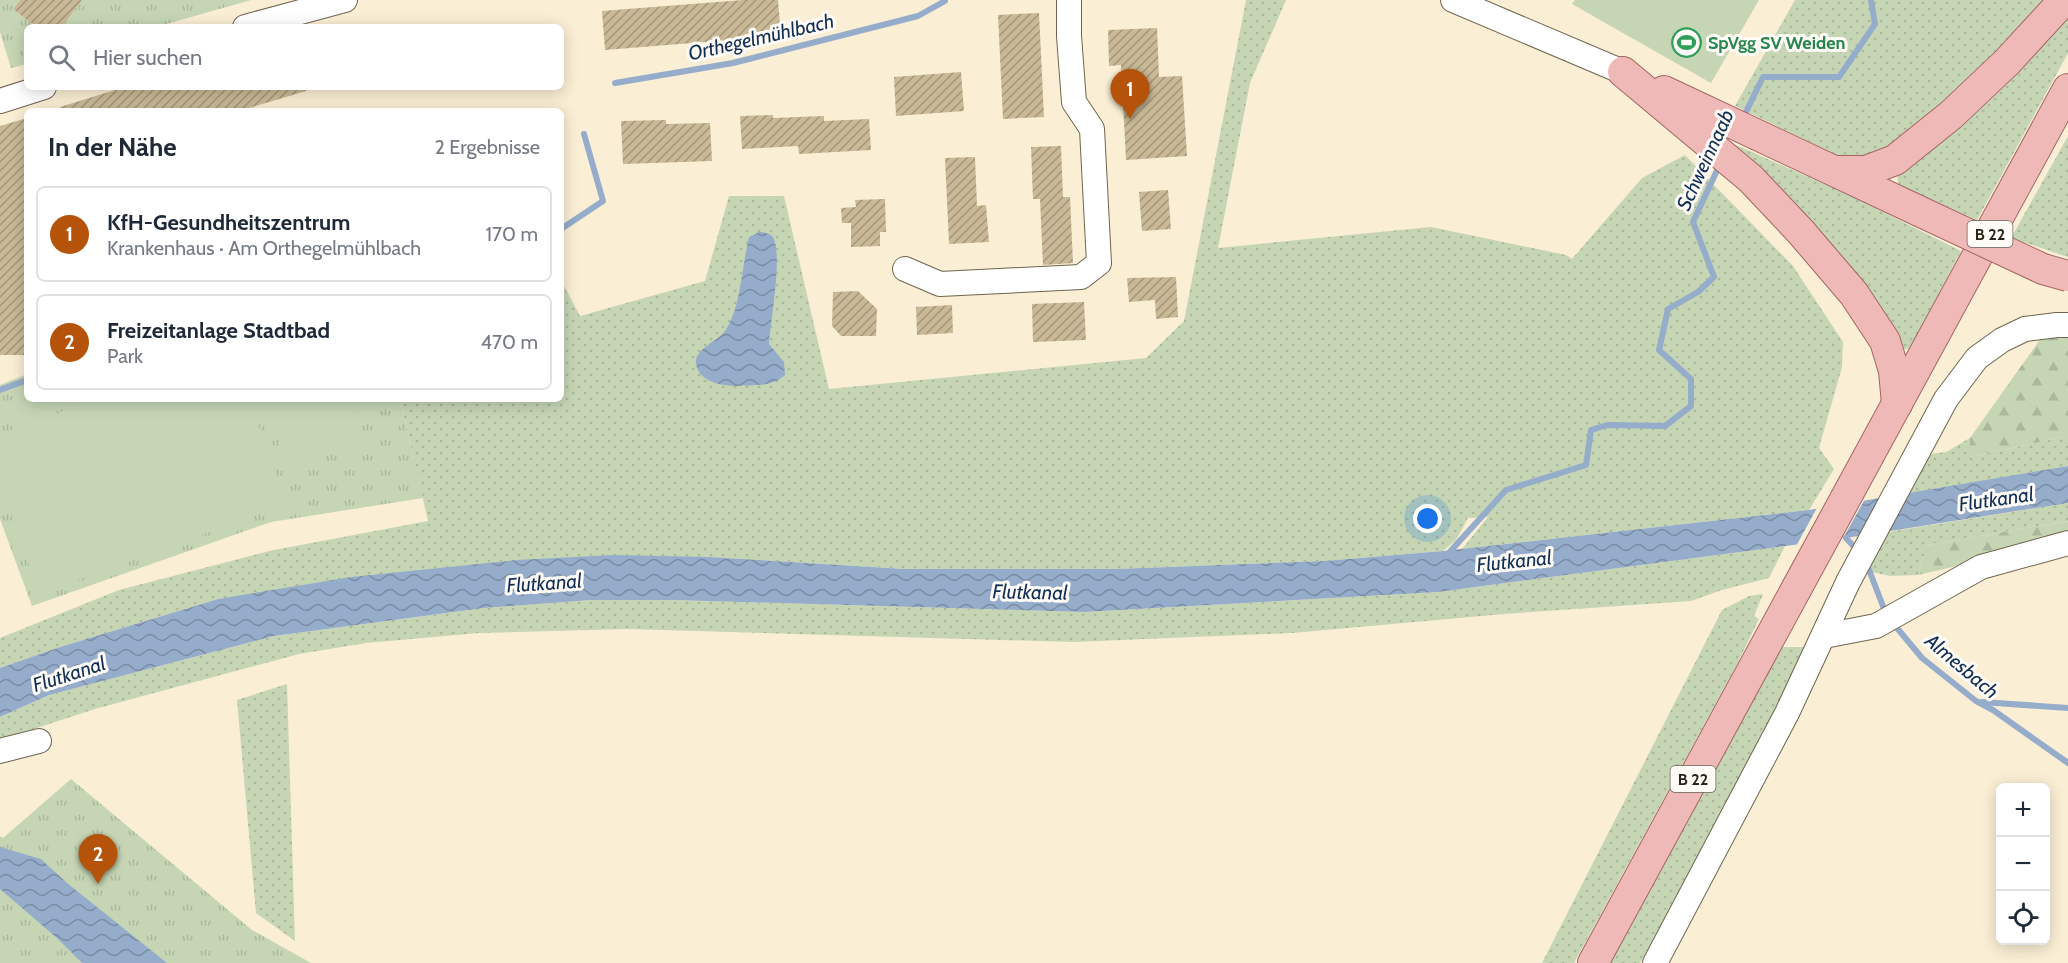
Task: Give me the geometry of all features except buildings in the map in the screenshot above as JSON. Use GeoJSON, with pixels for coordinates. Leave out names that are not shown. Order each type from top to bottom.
{"type":"FeatureCollection","features":[{"type":"Feature","properties":{"kind":"main road"},"geometry":{"type":"LineString","coordinates":[[1833,171],[1866,171],[1895,160],[1951,115],[2007,62],[2064,0]]}},
{"type":"Feature","properties":{"kind":"main road"},"geometry":{"type":"LineString","coordinates":[[1623,72],[1684,110],[1833,171],[2043,269],[2068,276]]}},
{"type":"Feature","properties":{"kind":"main road","name":"B 22"},"geometry":{"type":"LineString","coordinates":[[1593,963],[1792,594],[2066,95]]}},
{"type":"Feature","properties":{"kind":"main road"},"geometry":{"type":"LineString","coordinates":[[1684,110],[1801,232],[1854,294],[1885,341],[1894,371],[1897,404]]}},
{"type":"Feature","properties":{"kind":"street"},"geometry":{"type":"LineString","coordinates":[[255,24],[345,0]]}},
{"type":"Feature","properties":{"kind":"street"},"geometry":{"type":"LineString","coordinates":[[905,269],[939,284],[1081,277],[1099,262],[1092,129],[1074,102],[1069,0]]}},
{"type":"Feature","properties":{"kind":"street"},"geometry":{"type":"LineString","coordinates":[[1453,0],[1623,72]]}},
{"type":"Feature","properties":{"kind":"street"},"geometry":{"type":"LineString","coordinates":[[0,101],[35,90]]}},
{"type":"Feature","properties":{"kind":"street"},"geometry":{"type":"LineString","coordinates":[[1655,963],[1787,713],[1848,582],[1946,399],[1977,358],[2002,340],[2025,329],[2068,325]]}},
{"type":"Feature","properties":{"kind":"street"},"geometry":{"type":"LineString","coordinates":[[1824,636],[1876,626],[1981,567],[2068,543]]}},
{"type":"Feature","properties":{"kind":"street"},"geometry":{"type":"LineString","coordinates":[[0,751],[39,741]]}},
{"type":"Feature","properties":{"kind":"green space"},"geometry":{"type":"Polygon","coordinates":[[[0,0],[20,0],[13,9],[32,24],[24,24],[24,65],[11,68],[0,32],[0,0]]]}},
{"type":"Feature","properties":{"kind":"green space"},"geometry":{"type":"Polygon","coordinates":[[[82,0],[251,0],[167,24],[64,24],[82,0]]]}},
{"type":"Feature","properties":{"kind":"green space"},"geometry":{"type":"Polygon","coordinates":[[[1246,0],[1286,0],[1250,83],[1218,248],[1431,227],[1566,255],[1572,259],[1642,178],[1685,155],[1793,266],[1843,342],[1842,367],[1819,448],[1834,469],[1809,510],[1462,549],[1488,517],[1468,518],[1456,540],[1443,551],[1324,561],[1115,569],[905,569],[710,557],[218,599],[60,647],[0,668],[0,638],[119,590],[269,551],[428,521],[401,402],[564,402],[564,286],[580,316],[705,281],[729,196],[784,196],[829,389],[1146,358],[1184,321],[1246,0]]]}},
{"type":"Feature","properties":{"kind":"green space","name":"SpVgg SV Weiden"},"geometry":{"type":"Polygon","coordinates":[[[1575,0],[1759,0],[1711,83],[1572,4],[1575,0]]]}},
{"type":"Feature","properties":{"kind":"green space"},"geometry":{"type":"Polygon","coordinates":[[[1795,0],[2050,0],[1916,131],[1863,161],[1837,155],[1735,106],[1795,0]]]}},
{"type":"Feature","properties":{"kind":"green space"},"geometry":{"type":"Polygon","coordinates":[[[2068,10],[2068,53],[1977,220],[1899,185],[1897,177],[1899,174],[2068,10]]]}},
{"type":"Feature","properties":{"kind":"green space"},"geometry":{"type":"Polygon","coordinates":[[[2068,136],[2068,257],[2011,238],[2068,136]]]}},
{"type":"Feature","properties":{"kind":"green space"},"geometry":{"type":"Polygon","coordinates":[[[1723,139],[1853,197],[1961,251],[1910,348],[1900,351],[1723,139]]]}},
{"type":"Feature","properties":{"kind":"green space"},"geometry":{"type":"Polygon","coordinates":[[[2068,333],[2068,436],[1970,457],[1970,438],[2044,334],[2068,333]]]}},
{"type":"Feature","properties":{"kind":"green space"},"geometry":{"type":"Polygon","coordinates":[[[24,375],[24,402],[401,402],[423,498],[271,522],[32,606],[0,519],[0,385],[24,375]]]}},
{"type":"Feature","properties":{"kind":"green space"},"geometry":{"type":"Polygon","coordinates":[[[25,402],[66,402],[0,426],[0,411],[25,402]]]}},
{"type":"Feature","properties":{"kind":"green space"},"geometry":{"type":"Polygon","coordinates":[[[88,402],[250,402],[287,504],[40,594],[0,485],[0,434],[88,402]]]}},
{"type":"Feature","properties":{"kind":"green space"},"geometry":{"type":"Polygon","coordinates":[[[265,402],[351,402],[365,442],[289,469],[265,402]]]}},
{"type":"Feature","properties":{"kind":"green space"},"geometry":{"type":"Polygon","coordinates":[[[2068,436],[2068,466],[1899,496],[1922,455],[1946,452],[1970,438],[1970,457],[2068,436]]]}},
{"type":"Feature","properties":{"kind":"green space"},"geometry":{"type":"Polygon","coordinates":[[[2068,503],[2068,521],[1927,545],[1918,575],[1891,576],[1860,570],[1881,533],[2068,503]]]}},
{"type":"Feature","properties":{"kind":"green space"},"geometry":{"type":"Polygon","coordinates":[[[2068,521],[2068,534],[1974,562],[1918,575],[1927,545],[2068,521]]]}},
{"type":"Feature","properties":{"kind":"green space"},"geometry":{"type":"Polygon","coordinates":[[[1785,546],[1769,578],[1691,601],[1504,614],[1292,633],[1073,642],[627,629],[478,633],[366,643],[299,654],[95,709],[0,740],[0,717],[49,695],[274,636],[484,608],[591,600],[674,600],[1084,612],[1438,592],[1785,546]]]}},
{"type":"Feature","properties":{"kind":"green space"},"geometry":{"type":"Polygon","coordinates":[[[1763,594],[1754,616],[1759,619],[1737,664],[1574,963],[1542,963],[1722,610],[1749,596],[1763,594]]]}},
{"type":"Feature","properties":{"kind":"green space"},"geometry":{"type":"Polygon","coordinates":[[[1779,647],[1804,647],[1759,748],[1640,963],[1609,963],[1779,647]]]}},
{"type":"Feature","properties":{"kind":"green space"},"geometry":{"type":"Polygon","coordinates":[[[287,684],[295,941],[256,913],[237,700],[287,684]]]}},
{"type":"Feature","properties":{"kind":"green space"},"geometry":{"type":"Polygon","coordinates":[[[71,779],[252,930],[311,963],[0,963],[0,836],[3,838],[71,779]]]}},
{"type":"Feature","properties":{"kind":"water"},"geometry":{"type":"Polygon","coordinates":[[[759,232],[771,235],[775,244],[777,271],[769,344],[784,362],[785,375],[774,382],[762,385],[718,384],[702,375],[698,370],[696,359],[702,350],[725,331],[730,322],[738,299],[749,237],[759,232]]]}},
{"type":"Feature","properties":{"kind":"water","name":"Flutkanal"},"geometry":{"type":"Polygon","coordinates":[[[2068,466],[2068,503],[1846,538],[1438,592],[1084,612],[674,600],[591,600],[484,608],[274,636],[49,695],[0,717],[0,668],[60,647],[218,599],[351,577],[517,560],[613,555],[710,557],[905,569],[1115,569],[1324,561],[1443,551],[1809,510],[2068,466]]]}},
{"type":"Feature","properties":{"kind":"water"},"geometry":{"type":"Polygon","coordinates":[[[0,847],[41,859],[67,883],[167,963],[82,963],[0,889],[0,847]]]}},
{"type":"Feature","properties":{"kind":"pier"},"geometry":{"type":"Polygon","coordinates":[[[1865,499],[1841,542],[1795,548],[1818,506],[1865,499]]]}},
{"type":"Feature","properties":{"kind":"waterway","name":"Schweinnaab"},"geometry":{"type":"LineString","coordinates":[[1743,118],[1763,77],[1839,77],[1875,24],[1871,0]]}},
{"type":"Feature","properties":{"kind":"waterway","name":"Orthegelmühlbach"},"geometry":{"type":"LineString","coordinates":[[615,83],[733,63],[918,16],[945,1]]}},
{"type":"Feature","properties":{"kind":"waterway","name":"Orthegelmühlbach"},"geometry":{"type":"LineString","coordinates":[[564,227],[603,201],[584,134]]}},
{"type":"Feature","properties":{"kind":"waterway","name":"Schweinnaab"},"geometry":{"type":"LineString","coordinates":[[1446,556],[1506,490],[1586,465],[1591,430],[1607,425],[1665,426],[1691,406],[1691,379],[1659,350],[1668,309],[1698,292],[1714,277],[1693,222],[1720,164]]}},
{"type":"Feature","properties":{"kind":"waterway"},"geometry":{"type":"LineString","coordinates":[[0,390],[24,381]]}},
{"type":"Feature","properties":{"kind":"waterway","name":"Almesbach"},"geometry":{"type":"LineString","coordinates":[[1846,538],[1858,551]]}},
{"type":"Feature","properties":{"kind":"waterway","name":"Almesbach"},"geometry":{"type":"LineString","coordinates":[[1866,562],[1886,614]]}},
{"type":"Feature","properties":{"kind":"waterway","name":"Almesbach"},"geometry":{"type":"LineString","coordinates":[[1892,622],[1922,658],[1976,701],[1993,710],[2068,763]]}},
{"type":"Feature","properties":{"kind":"waterway"},"geometry":{"type":"LineString","coordinates":[[1982,702],[2068,708]]}},
{"type":"Feature","properties":{"kind":"place","name":"SpVgg SV Weiden"},"geometry":{"type":"Point","coordinates":[1687,43]}},
{"type":"Feature","properties":{"kind":"place","name":"KfH-Gesundheitszentrum"},"geometry":{"type":"Point","coordinates":[1130,119]}},
{"type":"Feature","properties":{"kind":"place","name":"Freizeitanlage Stadtbad"},"geometry":{"type":"Point","coordinates":[98,884]}}]}
